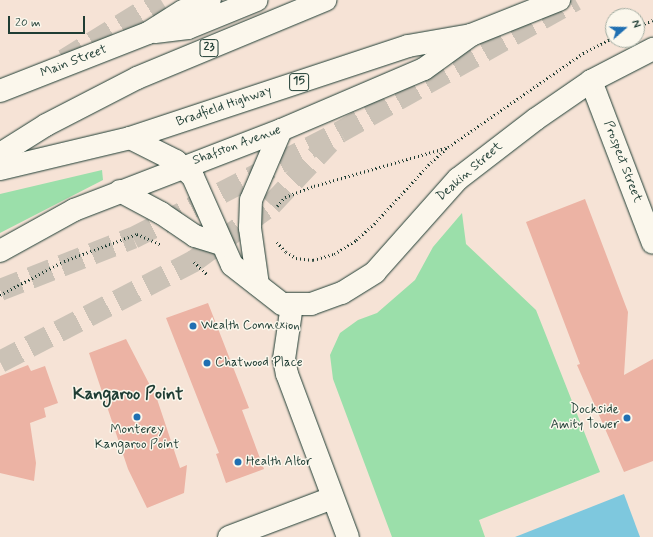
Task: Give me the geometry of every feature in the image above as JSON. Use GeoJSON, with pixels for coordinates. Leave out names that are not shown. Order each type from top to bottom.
{"type":"FeatureCollection","features":[{"type":"Feature","properties":{"kind":"main road","name":"Main Street"},"geometry":{"type":"LineString","coordinates":[[0,91],[148,33],[183,11],[210,0]]}},
{"type":"Feature","properties":{"kind":"main road","name":"Main Street"},"geometry":{"type":"LineString","coordinates":[[148,33],[188,28],[257,0]]}},
{"type":"Feature","properties":{"kind":"main road","name":"23"},"geometry":{"type":"LineString","coordinates":[[0,154],[95,98],[137,78],[325,0]]}},
{"type":"Feature","properties":{"kind":"main road","name":"Bradfield Highway"},"geometry":{"type":"LineString","coordinates":[[0,169],[130,138],[408,46],[471,35],[559,0]]}},
{"type":"Feature","properties":{"kind":"main road","name":"Shafston Avenue"},"geometry":{"type":"LineString","coordinates":[[0,251],[74,210],[183,166],[281,130],[424,69],[471,35]]}},
{"type":"Feature","properties":{"kind":"main road","name":"Deakin Street"},"geometry":{"type":"LineString","coordinates":[[130,138],[162,153],[183,166],[201,190],[222,244],[232,264],[273,299],[292,305],[327,300],[357,285],[391,256],[432,205],[458,179],[536,119],[590,81],[653,49]]}},
{"type":"Feature","properties":{"kind":"main road","name":"Prospect Street"},"geometry":{"type":"LineString","coordinates":[[590,81],[653,243]]}},
{"type":"Feature","properties":{"kind":"main road"},"geometry":{"type":"LineString","coordinates":[[258,286],[250,228],[251,200],[281,130]]}},
{"type":"Feature","properties":{"kind":"main road"},"geometry":{"type":"LineString","coordinates":[[120,191],[178,223],[195,236],[222,244]]}},
{"type":"Feature","properties":{"kind":"main road"},"geometry":{"type":"LineString","coordinates":[[292,305],[284,359],[286,374],[348,537]]}},
{"type":"Feature","properties":{"kind":"main road"},"geometry":{"type":"LineString","coordinates":[[229,537],[332,498]]}},
{"type":"Feature","properties":{"kind":"path"},"geometry":{"type":"LineString","coordinates":[[276,240],[286,252],[296,258],[313,260],[334,254],[356,240],[374,224],[428,166],[448,147],[583,53],[605,42]]}},
{"type":"Feature","properties":{"kind":"path"},"geometry":{"type":"LineString","coordinates":[[251,200],[275,208],[285,197],[314,186],[448,147]]}},
{"type":"Feature","properties":{"kind":"path"},"geometry":{"type":"LineString","coordinates":[[0,295],[58,264],[137,234],[164,246],[178,223]]}},
{"type":"Feature","properties":{"kind":"green space"},"geometry":{"type":"Polygon","coordinates":[[[102,170],[103,180],[0,233],[0,194],[102,170]]]}},
{"type":"Feature","properties":{"kind":"green space"},"geometry":{"type":"Polygon","coordinates":[[[462,213],[466,244],[536,310],[600,472],[479,520],[485,537],[392,537],[333,379],[330,355],[340,333],[358,320],[377,313],[415,280],[433,247],[462,213]]]}},
{"type":"Feature","properties":{"kind":"water"},"geometry":{"type":"Polygon","coordinates":[[[624,494],[640,537],[515,537],[624,494]]]}},
{"type":"Feature","properties":{"kind":"building"},"geometry":{"type":"Polygon","coordinates":[[[585,199],[628,312],[624,375],[653,359],[653,461],[624,472],[577,365],[580,364],[526,222],[585,199]]]}},
{"type":"Feature","properties":{"kind":"building"},"geometry":{"type":"Polygon","coordinates":[[[208,303],[249,408],[242,410],[264,469],[226,483],[216,454],[219,453],[166,318],[208,303]]]}},
{"type":"Feature","properties":{"kind":"building","name":"Monterey Kangaroo Point"},"geometry":{"type":"Polygon","coordinates":[[[126,339],[157,399],[180,468],[187,465],[184,493],[147,508],[128,469],[89,353],[126,339]]]}},
{"type":"Feature","properties":{"kind":"building"},"geometry":{"type":"Polygon","coordinates":[[[28,365],[31,371],[45,366],[58,403],[44,408],[46,417],[30,423],[36,463],[34,481],[0,473],[0,376],[28,365]]]}},
{"type":"Feature","properties":{"kind":"tunnel"},"geometry":{"type":"LineString","coordinates":[[64,60],[161,0]]}},
{"type":"Feature","properties":{"kind":"tunnel"},"geometry":{"type":"LineString","coordinates":[[0,290],[133,238],[340,132],[575,0]]}},
{"type":"Feature","properties":{"kind":"tunnel"},"geometry":{"type":"LineString","coordinates":[[0,362],[194,261],[271,205],[329,143]]}},
{"type":"Feature","properties":{"kind":"place","name":"Wealth Connexion"},"geometry":{"type":"Point","coordinates":[193,326]}},
{"type":"Feature","properties":{"kind":"place","name":"Chatwood Place"},"geometry":{"type":"Point","coordinates":[207,363]}},
{"type":"Feature","properties":{"kind":"place","name":"Monterey Kangaroo Point"},"geometry":{"type":"Point","coordinates":[137,417]}},
{"type":"Feature","properties":{"kind":"place","name":"Dockside Amity Tower"},"geometry":{"type":"Point","coordinates":[627,418]}},
{"type":"Feature","properties":{"kind":"place","name":"Health Altor"},"geometry":{"type":"Point","coordinates":[238,462]}},
{"type":"Feature","properties":{"kind":"district","name":"Kangaroo Point"},"geometry":{"type":"Point","coordinates":[128,395]}}]}
